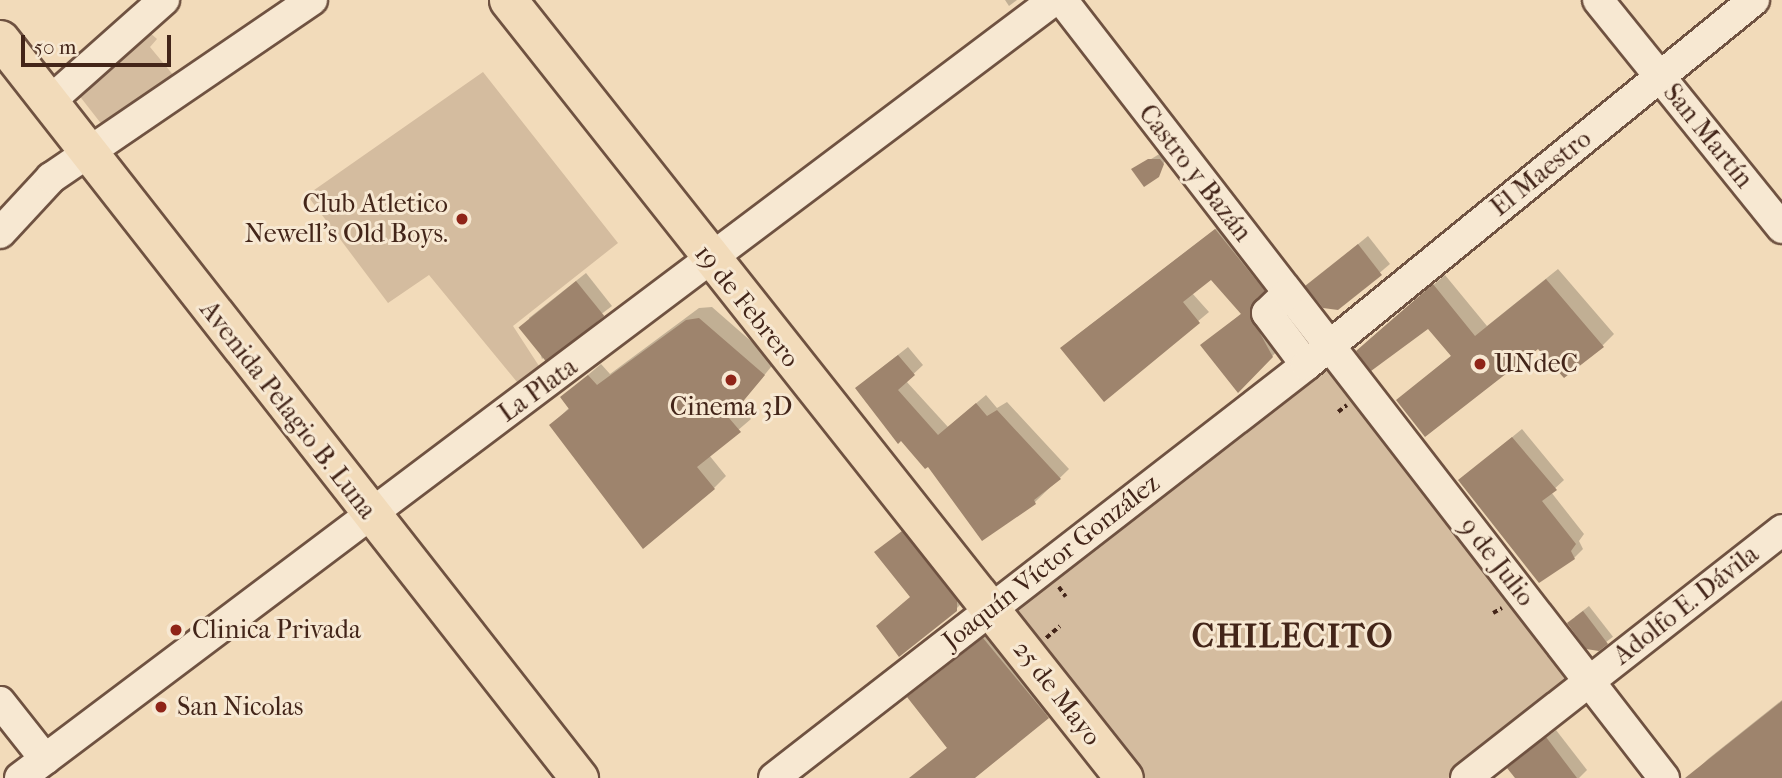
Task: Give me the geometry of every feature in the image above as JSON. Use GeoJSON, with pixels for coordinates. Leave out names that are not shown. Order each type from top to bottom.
{"type":"FeatureCollection","features":[{"type":"Feature","properties":{"kind":"main road","name":"19 de Febrero"},"geometry":{"type":"LineString","coordinates":[[508,0],[711,262],[990,607]]}},
{"type":"Feature","properties":{"kind":"main road","name":"Avenida Pelagio B. Luna"},"geometry":{"type":"LineString","coordinates":[[0,39],[369,514],[579,778]]}},
{"type":"Feature","properties":{"kind":"main road","name":"25 de Mayo"},"geometry":{"type":"LineString","coordinates":[[990,607],[1124,778]]}},
{"type":"Feature","properties":{"kind":"street"},"geometry":{"type":"LineString","coordinates":[[49,102],[164,0]]}},
{"type":"Feature","properties":{"kind":"street"},"geometry":{"type":"LineString","coordinates":[[0,233],[51,177],[312,0]]}},
{"type":"Feature","properties":{"kind":"street","name":"La Plata"},"geometry":{"type":"LineString","coordinates":[[20,778],[369,514],[711,262],[1054,0]]}},
{"type":"Feature","properties":{"kind":"street","name":"Castro y Bazán"},"geometry":{"type":"LineString","coordinates":[[1062,0],[1287,293],[1317,356]]}},
{"type":"Feature","properties":{"kind":"street","name":"San Martín"},"geometry":{"type":"LineString","coordinates":[[1598,0],[1782,228]]}},
{"type":"Feature","properties":{"kind":"street","name":"El Maestro"},"geometry":{"type":"LineString","coordinates":[[1317,356],[1754,0]]}},
{"type":"Feature","properties":{"kind":"street","name":"Joaquín Víctor González"},"geometry":{"type":"LineString","coordinates":[[774,778],[990,607],[1317,356]]}},
{"type":"Feature","properties":{"kind":"street","name":"9 de Julio"},"geometry":{"type":"LineString","coordinates":[[1317,356],[1590,679],[1664,778]]}},
{"type":"Feature","properties":{"kind":"street","name":"Adolfo E. Dávila"},"geometry":{"type":"LineString","coordinates":[[1466,778],[1782,530]]}},
{"type":"Feature","properties":{"kind":"street"},"geometry":{"type":"LineString","coordinates":[[0,702],[45,759]]}},
{"type":"Feature","properties":{"kind":"shaded area"},"geometry":{"type":"Polygon","coordinates":[[[148,31],[157,39],[150,47],[179,82],[103,126],[78,94],[148,31]]]}},
{"type":"Feature","properties":{"kind":"shaded area","name":"Club Atletico Newell's Old Boys."},"geometry":{"type":"Polygon","coordinates":[[[483,72],[618,243],[513,326],[539,366],[517,382],[429,275],[388,303],[307,195],[483,72]]]}},
{"type":"Feature","properties":{"kind":"shaded area"},"geometry":{"type":"Polygon","coordinates":[[[1326,359],[1577,675],[1448,778],[1138,778],[1007,613],[1326,359]]]}},
{"type":"Feature","properties":{"kind":"building"},"geometry":{"type":"Polygon","coordinates":[[[1148,159],[1160,159],[1164,164],[1159,177],[1144,187],[1131,169],[1148,159]]]}},
{"type":"Feature","properties":{"kind":"building"},"geometry":{"type":"Polygon","coordinates":[[[1215,229],[1265,291],[1251,307],[1250,315],[1273,357],[1238,393],[1200,345],[1241,314],[1211,280],[1183,302],[1200,323],[1104,402],[1060,348],[1215,229]]]}},
{"type":"Feature","properties":{"kind":"building"},"geometry":{"type":"Polygon","coordinates":[[[1358,244],[1382,275],[1338,310],[1323,308],[1305,286],[1358,244]]]}},
{"type":"Feature","properties":{"kind":"building","name":"UNdeC"},"geometry":{"type":"Polygon","coordinates":[[[1546,279],[1604,347],[1564,378],[1538,349],[1425,437],[1396,400],[1451,356],[1428,329],[1371,371],[1356,351],[1433,284],[1475,336],[1546,279]]]}},
{"type":"Feature","properties":{"kind":"building"},"geometry":{"type":"Polygon","coordinates":[[[576,281],[604,316],[547,363],[518,328],[576,281]]]}},
{"type":"Feature","properties":{"kind":"building"},"geometry":{"type":"Polygon","coordinates":[[[699,318],[765,375],[729,418],[741,432],[697,467],[715,489],[643,549],[549,425],[569,409],[560,397],[588,375],[597,385],[686,320],[699,318]]]}},
{"type":"Feature","properties":{"kind":"building"},"geometry":{"type":"Polygon","coordinates":[[[898,355],[915,375],[898,390],[938,435],[976,403],[987,416],[997,410],[1061,479],[1034,500],[1036,504],[982,541],[928,467],[925,469],[901,441],[898,444],[855,388],[898,355]]]}},
{"type":"Feature","properties":{"kind":"building"},"geometry":{"type":"Polygon","coordinates":[[[1512,437],[1557,490],[1542,501],[1576,544],[1571,551],[1575,559],[1539,583],[1458,480],[1512,437]]]}},
{"type":"Feature","properties":{"kind":"building"},"geometry":{"type":"Polygon","coordinates":[[[902,531],[957,601],[957,611],[899,657],[876,626],[910,597],[874,552],[902,531]]]}},
{"type":"Feature","properties":{"kind":"building"},"geometry":{"type":"Polygon","coordinates":[[[1583,611],[1608,644],[1599,651],[1586,649],[1567,623],[1583,611]]]}},
{"type":"Feature","properties":{"kind":"building"},"geometry":{"type":"Polygon","coordinates":[[[983,638],[1049,718],[975,778],[909,778],[947,748],[907,697],[983,638]]]}},
{"type":"Feature","properties":{"kind":"building"},"geometry":{"type":"Polygon","coordinates":[[[1782,701],[1782,778],[1685,778],[1782,701]]]}},
{"type":"Feature","properties":{"kind":"building"},"geometry":{"type":"Polygon","coordinates":[[[1546,737],[1577,778],[1515,778],[1507,768],[1546,737]]]}},
{"type":"Feature","properties":{"kind":"place","name":"Club Atletico Newell's Old Boys."},"geometry":{"type":"Point","coordinates":[462,219]}},
{"type":"Feature","properties":{"kind":"place","name":"UNdeC"},"geometry":{"type":"Point","coordinates":[1480,364]}},
{"type":"Feature","properties":{"kind":"place","name":"Cinema 3D"},"geometry":{"type":"Point","coordinates":[731,380]}},
{"type":"Feature","properties":{"kind":"place","name":"Clinica Privada"},"geometry":{"type":"Point","coordinates":[176,630]}},
{"type":"Feature","properties":{"kind":"place","name":"San Nicolas"},"geometry":{"type":"Point","coordinates":[161,707]}},
{"type":"Feature","properties":{"kind":"district","name":"CHILECITO"},"geometry":{"type":"Point","coordinates":[1293,637]}}]}
